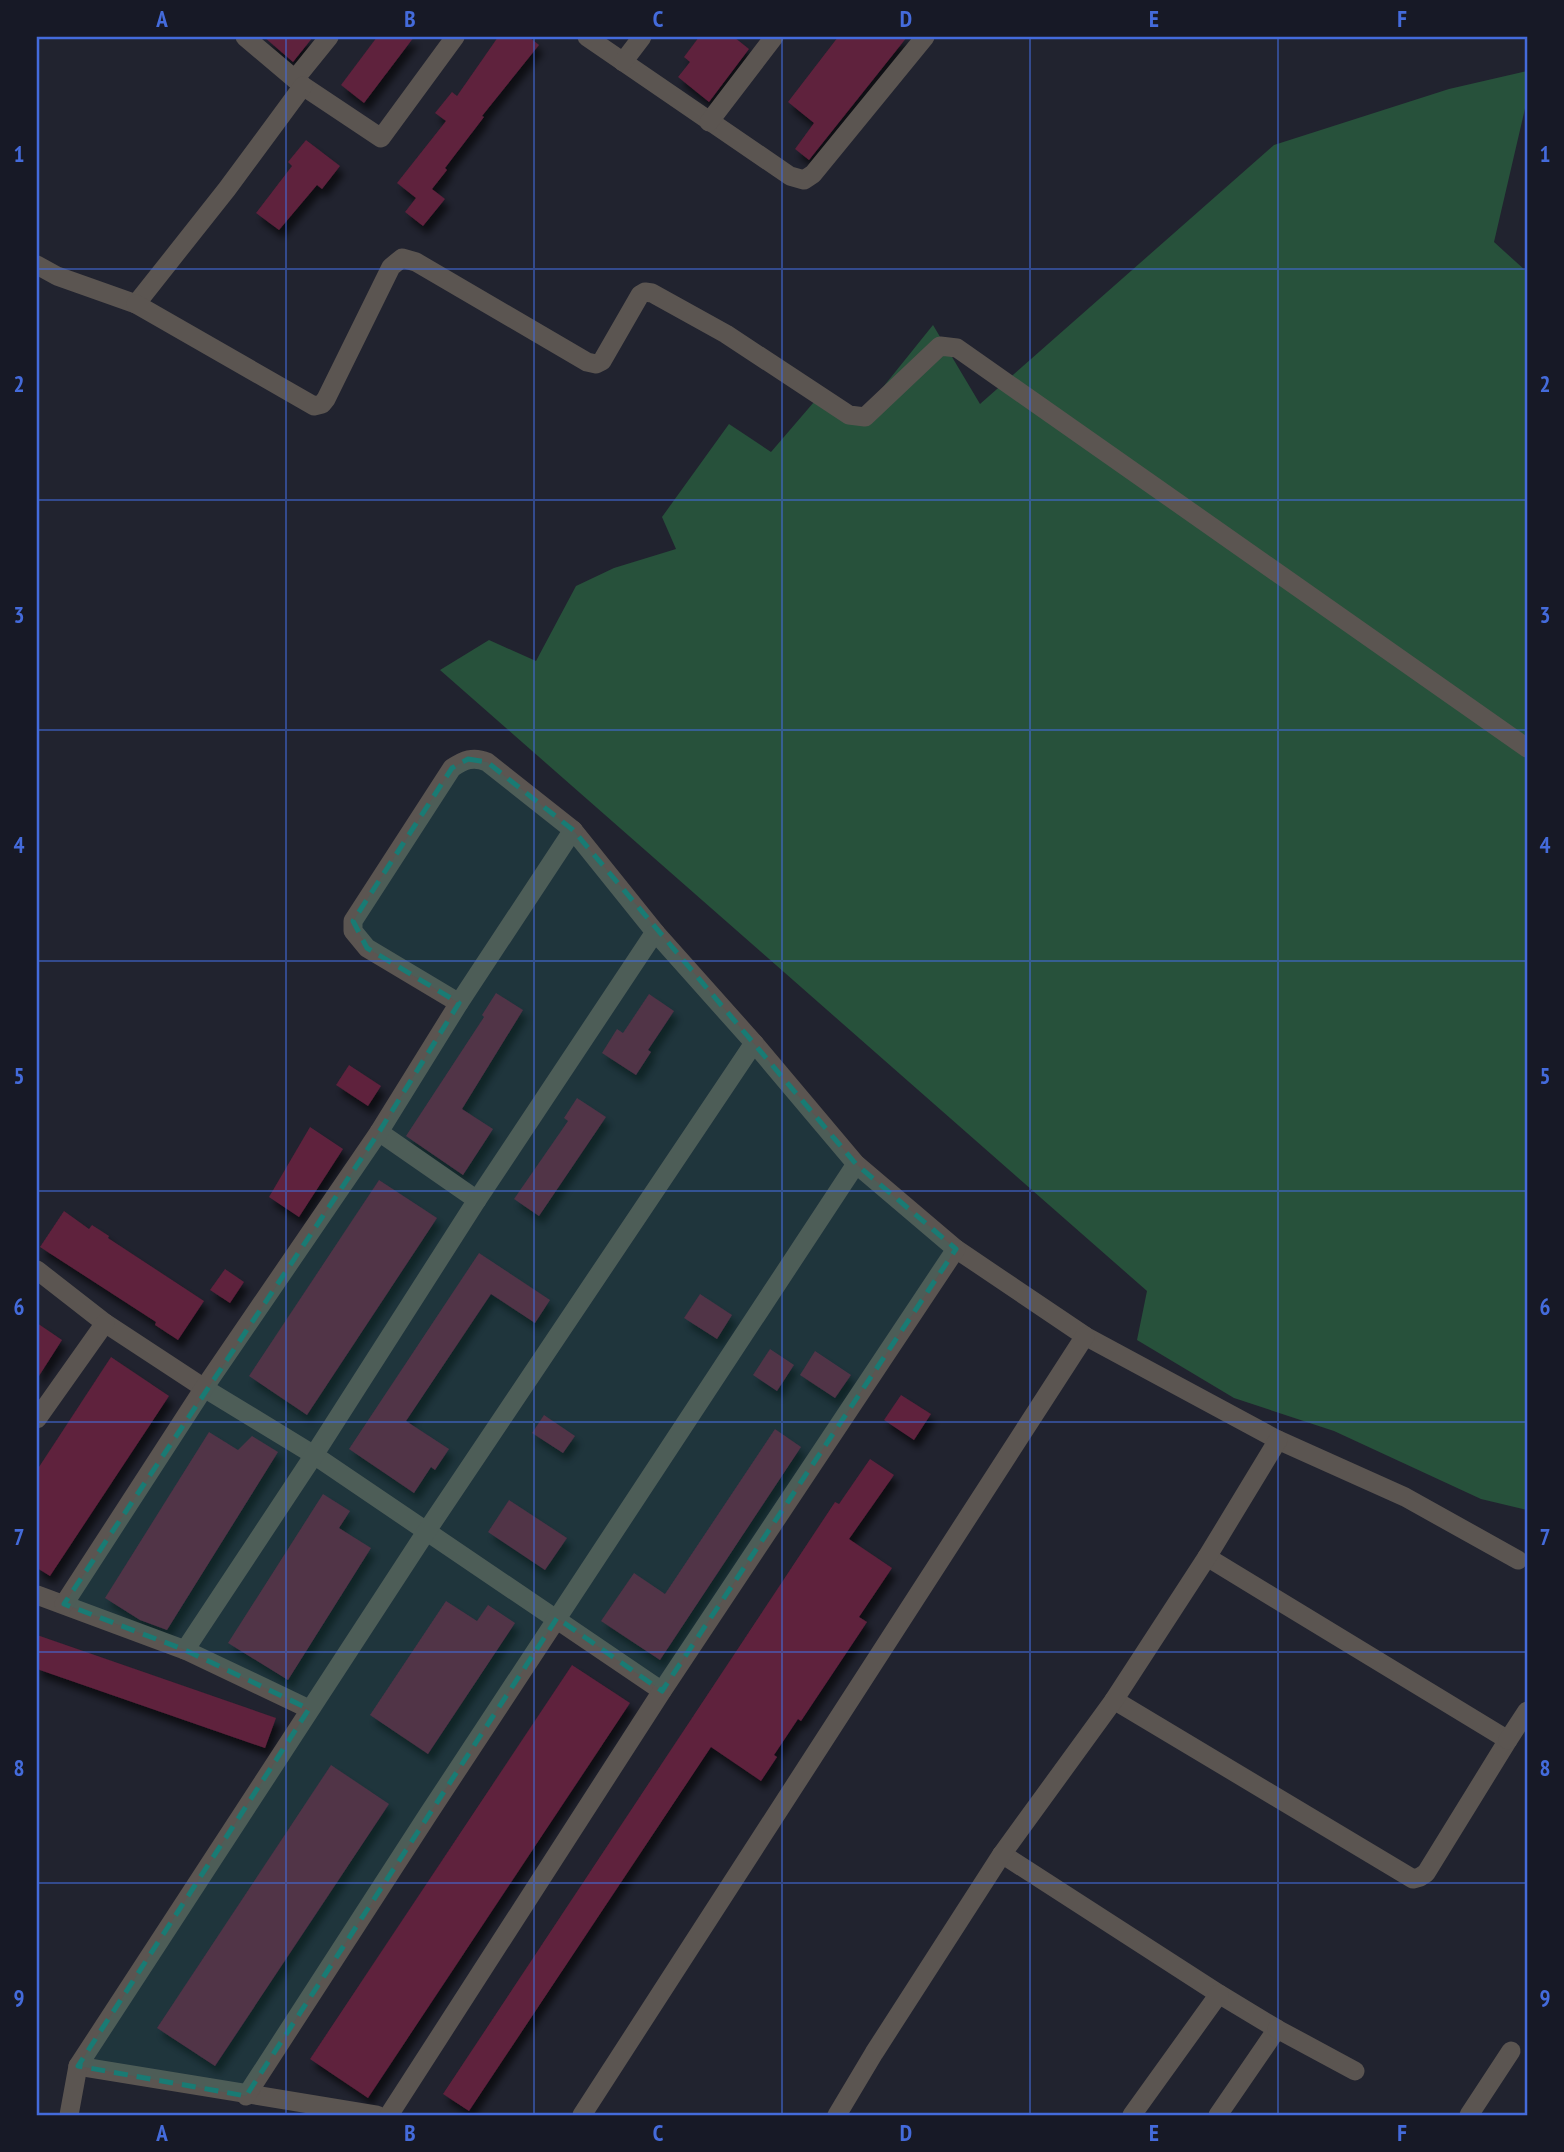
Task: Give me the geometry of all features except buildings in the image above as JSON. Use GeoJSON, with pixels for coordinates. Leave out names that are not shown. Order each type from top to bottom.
{"type":"FeatureCollection","features":[{"type":"Feature","properties":{"kind":"street"},"geometry":{"type":"LineString","coordinates":[[245,37],[299,83],[381,138],[455,37]]}},
{"type":"Feature","properties":{"kind":"street"},"geometry":{"type":"LineString","coordinates":[[136,304],[227,189],[329,37]]}},
{"type":"Feature","properties":{"kind":"street"},"geometry":{"type":"LineString","coordinates":[[587,37],[790,176],[804,180],[813,174],[925,37]]}},
{"type":"Feature","properties":{"kind":"street"},"geometry":{"type":"LineString","coordinates":[[623,62],[642,37]]}},
{"type":"Feature","properties":{"kind":"street"},"geometry":{"type":"LineString","coordinates":[[709,122],[774,37]]}},
{"type":"Feature","properties":{"kind":"street"},"geometry":{"type":"LineString","coordinates":[[37,265],[57,276],[136,304],[314,406],[322,404],[326,399],[391,267],[402,258],[416,262],[587,362],[596,364],[603,361],[640,295],[645,292],[652,293],[726,334],[849,415],[857,417],[865,416],[940,346],[950,346],[1527,748]]}},
{"type":"Feature","properties":{"kind":"street"},"geometry":{"type":"LineString","coordinates":[[459,1003],[367,948],[353,930],[355,914],[452,768],[461,762],[478,758],[487,762],[573,830],[655,932],[754,1042],[856,1164],[956,1249],[1085,1336],[1278,1440],[1405,1497],[1518,1560]]}},
{"type":"Feature","properties":{"kind":"street"},"geometry":{"type":"LineString","coordinates":[[64,1604],[204,1388],[379,1132],[459,1003],[573,830]]}},
{"type":"Feature","properties":{"kind":"street"},"geometry":{"type":"LineString","coordinates":[[185,1650],[477,1200],[655,932]]}},
{"type":"Feature","properties":{"kind":"street"},"geometry":{"type":"LineString","coordinates":[[69,2115],[78,2066],[309,1709],[754,1042]]}},
{"type":"Feature","properties":{"kind":"street"},"geometry":{"type":"LineString","coordinates":[[379,1132],[477,1200]]}},
{"type":"Feature","properties":{"kind":"street"},"geometry":{"type":"LineString","coordinates":[[246,2095],[856,1164]]}},
{"type":"Feature","properties":{"kind":"street"},"geometry":{"type":"LineString","coordinates":[[389,2115],[662,1692],[956,1249]]}},
{"type":"Feature","properties":{"kind":"street"},"geometry":{"type":"LineString","coordinates":[[37,1270],[105,1323],[314,1455],[662,1692]]}},
{"type":"Feature","properties":{"kind":"street"},"geometry":{"type":"LineString","coordinates":[[37,1419],[105,1323]]}},
{"type":"Feature","properties":{"kind":"street"},"geometry":{"type":"LineString","coordinates":[[582,2115],[1085,1336]]}},
{"type":"Feature","properties":{"kind":"street"},"geometry":{"type":"LineString","coordinates":[[837,2115],[1002,1854],[1114,1700],[1207,1557],[1278,1440]]}},
{"type":"Feature","properties":{"kind":"street"},"geometry":{"type":"LineString","coordinates":[[1207,1557],[1508,1740]]}},
{"type":"Feature","properties":{"kind":"street"},"geometry":{"type":"LineString","coordinates":[[37,1595],[185,1650],[309,1709]]}},
{"type":"Feature","properties":{"kind":"street"},"geometry":{"type":"LineString","coordinates":[[1114,1700],[1413,1878],[1426,1872],[1527,1711]]}},
{"type":"Feature","properties":{"kind":"street"},"geometry":{"type":"LineString","coordinates":[[1002,1854],[1219,1994],[1354,2071]]}},
{"type":"Feature","properties":{"kind":"street"},"geometry":{"type":"LineString","coordinates":[[1132,2115],[1219,1994]]}},
{"type":"Feature","properties":{"kind":"street"},"geometry":{"type":"LineString","coordinates":[[1218,2115],[1277,2029]]}},
{"type":"Feature","properties":{"kind":"street"},"geometry":{"type":"LineString","coordinates":[[1469,2115],[1511,2052]]}},
{"type":"Feature","properties":{"kind":"street"},"geometry":{"type":"LineString","coordinates":[[78,2066],[377,2115]]}},
{"type":"Feature","properties":{"kind":"highlighted area"},"geometry":{"type":"Polygon","coordinates":[[[468,759],[487,762],[573,830],[856,1164],[956,1249],[662,1691],[557,1618],[246,2096],[78,2066],[309,1709],[185,1650],[64,1604],[379,1132],[459,1003],[367,948],[353,921],[452,768],[468,759]]]}},
{"type":"Feature","properties":{"kind":"green space"},"geometry":{"type":"Polygon","coordinates":[[[1527,71],[1527,100],[1494,242],[1527,272],[1527,1510],[1481,1499],[1334,1431],[1234,1398],[1137,1340],[1147,1291],[440,670],[489,640],[536,661],[576,586],[614,568],[676,549],[662,517],[729,424],[771,452],[820,395],[863,412],[933,325],[980,404],[1274,145],[1449,89],[1527,71]]]}}]}
